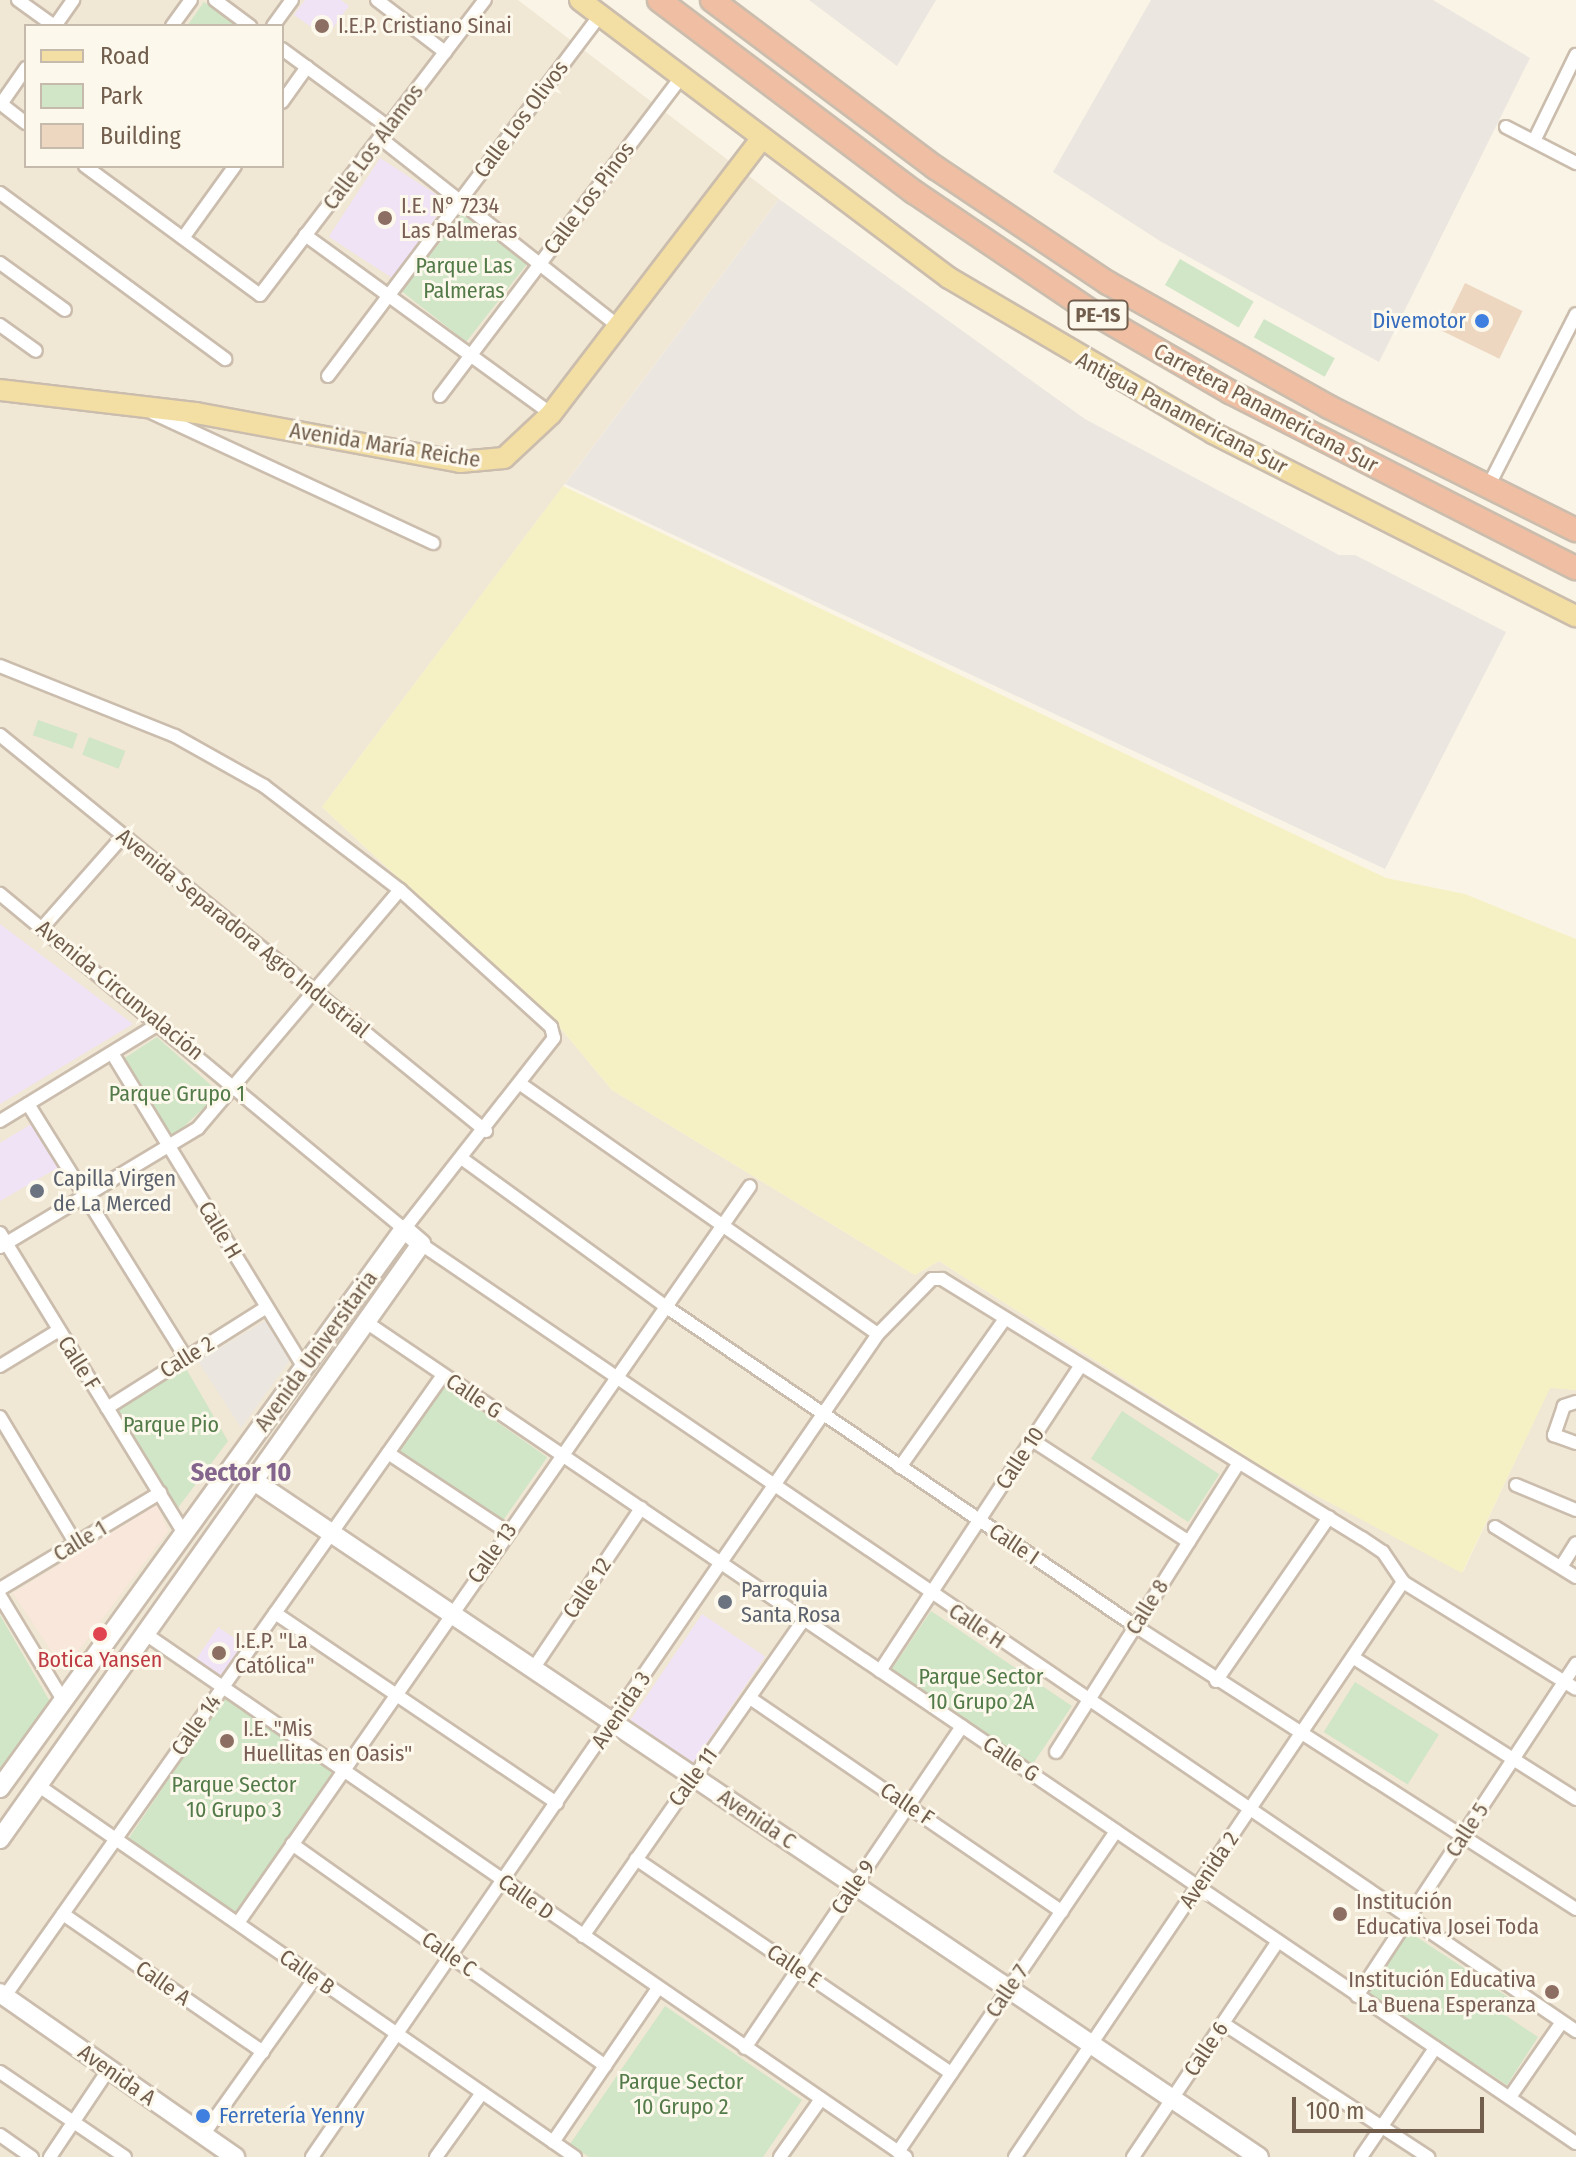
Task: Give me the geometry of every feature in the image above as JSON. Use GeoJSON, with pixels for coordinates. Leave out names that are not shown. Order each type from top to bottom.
{"type":"FeatureCollection","features":[{"type":"Feature","properties":{"kind":"highway","name":"Carretera Panamericana Sur"},"geometry":{"type":"LineString","coordinates":[[659,0],[914,192],[1092,312],[1279,418],[1576,568]]}},
{"type":"Feature","properties":{"kind":"highway","name":"Carretera Panamericana Sur"},"geometry":{"type":"LineString","coordinates":[[712,0],[936,168],[1094,275],[1243,362],[1576,530]]}},
{"type":"Feature","properties":{"kind":"main road","name":"Antigua Panamericana Sur"},"geometry":{"type":"LineString","coordinates":[[580,0],[680,79],[949,278],[1067,351],[1213,433],[1576,616]]}},
{"type":"Feature","properties":{"kind":"main road","name":"Avenida María Reiche"},"geometry":{"type":"LineString","coordinates":[[0,390],[139,406],[475,464],[516,452],[551,414],[761,139]]}},
{"type":"Feature","properties":{"kind":"street"},"geometry":{"type":"LineString","coordinates":[[18,0],[51,24]]}},
{"type":"Feature","properties":{"kind":"street"},"geometry":{"type":"LineString","coordinates":[[55,24],[73,0]]}},
{"type":"Feature","properties":{"kind":"street"},"geometry":{"type":"LineString","coordinates":[[173,24],[191,0]]}},
{"type":"Feature","properties":{"kind":"street"},"geometry":{"type":"LineString","coordinates":[[215,0],[247,24]]}},
{"type":"Feature","properties":{"kind":"street"},"geometry":{"type":"LineString","coordinates":[[274,24],[292,0]]}},
{"type":"Feature","properties":{"kind":"street"},"geometry":{"type":"LineString","coordinates":[[377,0],[445,52]]}},
{"type":"Feature","properties":{"kind":"street","name":"Calle Los Alamos"},"geometry":{"type":"LineString","coordinates":[[183,238],[260,295],[485,0]]}},
{"type":"Feature","properties":{"kind":"street","name":"Calle Los Olivos"},"geometry":{"type":"LineString","coordinates":[[328,376],[600,15]]}},
{"type":"Feature","properties":{"kind":"street"},"geometry":{"type":"LineString","coordinates":[[284,50],[384,132],[459,200],[618,326]]}},
{"type":"Feature","properties":{"kind":"street"},"geometry":{"type":"LineString","coordinates":[[1534,141],[1576,55]]}},
{"type":"Feature","properties":{"kind":"street"},"geometry":{"type":"LineString","coordinates":[[284,99],[307,67]]}},
{"type":"Feature","properties":{"kind":"street"},"geometry":{"type":"LineString","coordinates":[[24,71],[0,104],[24,122]]}},
{"type":"Feature","properties":{"kind":"street","name":"Calle Los Pinos"},"geometry":{"type":"LineString","coordinates":[[440,396],[680,79]]}},
{"type":"Feature","properties":{"kind":"street"},"geometry":{"type":"LineString","coordinates":[[1506,127],[1576,163]]}},
{"type":"Feature","properties":{"kind":"street"},"geometry":{"type":"LineString","coordinates":[[88,168],[183,238],[234,168]]}},
{"type":"Feature","properties":{"kind":"street"},"geometry":{"type":"LineString","coordinates":[[0,193],[225,359]]}},
{"type":"Feature","properties":{"kind":"street"},"geometry":{"type":"LineString","coordinates":[[305,235],[551,414]]}},
{"type":"Feature","properties":{"kind":"street"},"geometry":{"type":"LineString","coordinates":[[0,263],[65,310]]}},
{"type":"Feature","properties":{"kind":"street"},"geometry":{"type":"LineString","coordinates":[[1488,487],[1576,314]]}},
{"type":"Feature","properties":{"kind":"street"},"geometry":{"type":"LineString","coordinates":[[0,325],[36,351]]}},
{"type":"Feature","properties":{"kind":"street"},"geometry":{"type":"LineString","coordinates":[[139,406],[433,543]]}},
{"type":"Feature","properties":{"kind":"street"},"geometry":{"type":"LineString","coordinates":[[0,666],[222,760],[400,890],[238,1086],[170,1148],[2,1241]]}},
{"type":"Feature","properties":{"kind":"street","name":"Avenida Separadora Agro Industrial"},"geometry":{"type":"LineString","coordinates":[[0,735],[486,1131]]}},
{"type":"Feature","properties":{"kind":"street"},"geometry":{"type":"LineString","coordinates":[[42,928],[123,836]]}},
{"type":"Feature","properties":{"kind":"street","name":"Avenida Universitaria"},"geometry":{"type":"LineString","coordinates":[[0,1788],[404,1229],[464,1160],[554,1038],[551,1027],[400,890]]}},
{"type":"Feature","properties":{"kind":"street","name":"Avenida Circunvalación"},"geometry":{"type":"LineString","coordinates":[[0,894],[238,1086],[421,1244]]}},
{"type":"Feature","properties":{"kind":"street"},"geometry":{"type":"LineString","coordinates":[[0,1121],[160,1023]]}},
{"type":"Feature","properties":{"kind":"street","name":"Calle H"},"geometry":{"type":"LineString","coordinates":[[112,1053],[304,1367]]}},
{"type":"Feature","properties":{"kind":"street"},"geometry":{"type":"LineString","coordinates":[[522,1085],[878,1334]]}},
{"type":"Feature","properties":{"kind":"street"},"geometry":{"type":"LineString","coordinates":[[28,1104],[186,1358]]}},
{"type":"Feature","properties":{"kind":"street","name":"Calle I"},"geometry":{"type":"LineString","coordinates":[[464,1160],[665,1306],[1216,1681],[1302,1731],[1461,1838],[1576,1909]]}},
{"type":"Feature","properties":{"kind":"street","name":"Calle 13"},"geometry":{"type":"LineString","coordinates":[[238,1923],[506,1531],[750,1186]]}},
{"type":"Feature","properties":{"kind":"street","name":"Calle F"},"geometry":{"type":"LineString","coordinates":[[2,1241],[184,1533]]}},
{"type":"Feature","properties":{"kind":"street","name":"Avenida Universitaria"},"geometry":{"type":"LineString","coordinates":[[0,1839],[421,1244]]}},
{"type":"Feature","properties":{"kind":"street","name":"Calle H"},"geometry":{"type":"LineString","coordinates":[[421,1244],[613,1380],[1576,2031]]}},
{"type":"Feature","properties":{"kind":"street","name":"Avenida 3"},"geometry":{"type":"LineString","coordinates":[[312,2157],[614,1723],[878,1334],[921,1285],[942,1279],[1004,1320]]}},
{"type":"Feature","properties":{"kind":"street","name":"Calle 2"},"geometry":{"type":"LineString","coordinates":[[107,1408],[267,1307]]}},
{"type":"Feature","properties":{"kind":"street"},"geometry":{"type":"LineString","coordinates":[[900,1467],[1004,1320],[1329,1517],[1383,1552],[1403,1582],[1570,1685]]}},
{"type":"Feature","properties":{"kind":"street","name":"Calle G"},"geometry":{"type":"LineString","coordinates":[[366,1322],[1576,2143]]}},
{"type":"Feature","properties":{"kind":"street"},"geometry":{"type":"LineString","coordinates":[[0,1366],[59,1330]]}},
{"type":"Feature","properties":{"kind":"street","name":"Calle 10"},"geometry":{"type":"LineString","coordinates":[[880,1671],[1080,1366]]}},
{"type":"Feature","properties":{"kind":"street","name":"Calle 14"},"geometry":{"type":"LineString","coordinates":[[2,1994],[63,1914],[443,1375]]}},
{"type":"Feature","properties":{"kind":"street"},"geometry":{"type":"LineString","coordinates":[[1576,1402],[1564,1406],[1554,1435],[1576,1443]]}},
{"type":"Feature","properties":{"kind":"street"},"geometry":{"type":"LineString","coordinates":[[0,1417],[76,1544]]}},
{"type":"Feature","properties":{"kind":"street"},"geometry":{"type":"LineString","coordinates":[[1032,1440],[1189,1542]]}},
{"type":"Feature","properties":{"kind":"street"},"geometry":{"type":"LineString","coordinates":[[388,1453],[506,1531]]}},
{"type":"Feature","properties":{"kind":"street","name":"Calle 8"},"geometry":{"type":"LineString","coordinates":[[1056,1752],[1239,1463]]}},
{"type":"Feature","properties":{"kind":"street","name":"Avenida C"},"geometry":{"type":"LineString","coordinates":[[254,1481],[1259,2157]]}},
{"type":"Feature","properties":{"kind":"street"},"geometry":{"type":"LineString","coordinates":[[1516,1485],[1576,1510]]}},
{"type":"Feature","properties":{"kind":"street","name":"Calle 1"},"geometry":{"type":"LineString","coordinates":[[0,1589],[160,1493]]}},
{"type":"Feature","properties":{"kind":"street","name":"Calle 12"},"geometry":{"type":"LineString","coordinates":[[533,1669],[641,1508]]}},
{"type":"Feature","properties":{"kind":"street"},"geometry":{"type":"LineString","coordinates":[[1216,1681],[1329,1517]]}},
{"type":"Feature","properties":{"kind":"street"},"geometry":{"type":"LineString","coordinates":[[1495,1527],[1576,1577]]}},
{"type":"Feature","properties":{"kind":"street"},"geometry":{"type":"LineString","coordinates":[[1561,1567],[1576,1543]]}},
{"type":"Feature","properties":{"kind":"street","name":"Avenida 2"},"geometry":{"type":"LineString","coordinates":[[1015,2157],[1403,1582]]}},
{"type":"Feature","properties":{"kind":"street"},"geometry":{"type":"LineString","coordinates":[[0,1596],[63,1700]]}},
{"type":"Feature","properties":{"kind":"street"},"geometry":{"type":"LineString","coordinates":[[275,1613],[557,1803]]}},
{"type":"Feature","properties":{"kind":"street","name":"Calle 11"},"geometry":{"type":"LineString","coordinates":[[583,1936],[804,1619]]}},
{"type":"Feature","properties":{"kind":"street","name":"Calle D"},"geometry":{"type":"LineString","coordinates":[[147,1635],[902,2154]]}},
{"type":"Feature","properties":{"kind":"street"},"geometry":{"type":"LineString","coordinates":[[1354,1658],[1576,1799]]}},
{"type":"Feature","properties":{"kind":"street","name":"Calle 5"},"geometry":{"type":"LineString","coordinates":[[1357,1996],[1512,1761],[1570,1685],[1576,1664]]}},
{"type":"Feature","properties":{"kind":"street","name":"Calle F"},"geometry":{"type":"LineString","coordinates":[[750,1698],[1062,1912]]}},
{"type":"Feature","properties":{"kind":"street","name":"Calle 9"},"geometry":{"type":"LineString","coordinates":[[745,2048],[962,1726]]}},
{"type":"Feature","properties":{"kind":"street","name":"Calle B"},"geometry":{"type":"LineString","coordinates":[[39,1786],[575,2157]]}},
{"type":"Feature","properties":{"kind":"street","name":"Calle 7"},"geometry":{"type":"LineString","coordinates":[[902,2154],[951,2073],[1116,1831]]}},
{"type":"Feature","properties":{"kind":"street","name":"Calle C"},"geometry":{"type":"LineString","coordinates":[[292,1844],[605,2066]]}},
{"type":"Feature","properties":{"kind":"street","name":"Calle E"},"geometry":{"type":"LineString","coordinates":[[636,1859],[951,2073]]}},
{"type":"Feature","properties":{"kind":"street","name":"Calle A"},"geometry":{"type":"LineString","coordinates":[[63,1914],[263,2052]]}},
{"type":"Feature","properties":{"kind":"street","name":"Calle 6"},"geometry":{"type":"LineString","coordinates":[[1133,2157],[1278,1941]]}},
{"type":"Feature","properties":{"kind":"street"},"geometry":{"type":"LineString","coordinates":[[203,2135],[315,1978]]}},
{"type":"Feature","properties":{"kind":"street"},"geometry":{"type":"LineString","coordinates":[[553,2142],[658,1988]]}},
{"type":"Feature","properties":{"kind":"street","name":"Avenida A"},"geometry":{"type":"LineString","coordinates":[[2,1994],[235,2157]]}},
{"type":"Feature","properties":{"kind":"street"},"geometry":{"type":"LineString","coordinates":[[1510,2097],[1562,2022]]}},
{"type":"Feature","properties":{"kind":"street"},"geometry":{"type":"LineString","coordinates":[[1224,2024],[1428,2157]]}},
{"type":"Feature","properties":{"kind":"street"},"geometry":{"type":"LineString","coordinates":[[1361,2157],[1435,2048]]}},
{"type":"Feature","properties":{"kind":"street"},"geometry":{"type":"LineString","coordinates":[[50,2157],[109,2069]]}},
{"type":"Feature","properties":{"kind":"street"},"geometry":{"type":"LineString","coordinates":[[0,2072],[125,2157]]}},
{"type":"Feature","properties":{"kind":"street"},"geometry":{"type":"LineString","coordinates":[[436,2157],[482,2093]]}},
{"type":"Feature","properties":{"kind":"street"},"geometry":{"type":"LineString","coordinates":[[780,2157],[821,2099]]}},
{"type":"Feature","properties":{"kind":"street"},"geometry":{"type":"LineString","coordinates":[[0,2135],[32,2157]]}},
{"type":"Feature","properties":{"kind":"shaded area"},"geometry":{"type":"Polygon","coordinates":[[[0,0],[518,0],[779,199],[322,807],[562,1030],[612,1090],[915,1275],[939,1261],[1266,1469],[1463,1572],[1550,1387],[1576,1390],[1576,2157],[0,2157],[0,0]]]}},
{"type":"Feature","properties":{"kind":"shaded area","name":"I.E.P. Cristiano Sinai"},"geometry":{"type":"Polygon","coordinates":[[[305,0],[341,0],[349,6],[326,37],[294,15],[305,0]]]}},
{"type":"Feature","properties":{"kind":"shaded area"},"geometry":{"type":"Polygon","coordinates":[[[809,0],[936,0],[897,66],[809,0]]]}},
{"type":"Feature","properties":{"kind":"shaded area"},"geometry":{"type":"Polygon","coordinates":[[[1151,0],[1433,0],[1530,58],[1379,362],[1160,241],[1053,172],[1151,0]]]}},
{"type":"Feature","properties":{"kind":"shaded area","name":"I.E. N° 7234 Las Palmeras"},"geometry":{"type":"Polygon","coordinates":[[[380,158],[446,201],[395,280],[329,237],[380,158]]]}},
{"type":"Feature","properties":{"kind":"shaded area"},"geometry":{"type":"Polygon","coordinates":[[[779,199],[1085,419],[1339,555],[1355,555],[1506,632],[1385,869],[565,484],[779,199]]]}},
{"type":"Feature","properties":{"kind":"shaded area"},"geometry":{"type":"Polygon","coordinates":[[[0,924],[133,1024],[0,1104],[0,924]]]}},
{"type":"Feature","properties":{"kind":"shaded area"},"geometry":{"type":"Polygon","coordinates":[[[33,1123],[59,1167],[0,1201],[0,1143],[33,1123]]]}},
{"type":"Feature","properties":{"kind":"shaded area"},"geometry":{"type":"Polygon","coordinates":[[[265,1321],[290,1360],[241,1428],[198,1361],[265,1321]]]}},
{"type":"Feature","properties":{"kind":"shaded area"},"geometry":{"type":"Polygon","coordinates":[[[157,1505],[168,1531],[64,1670],[13,1593],[157,1505]]]}},
{"type":"Feature","properties":{"kind":"shaded area"},"geometry":{"type":"Polygon","coordinates":[[[702,1614],[765,1656],[693,1763],[630,1720],[702,1614]]]}},
{"type":"Feature","properties":{"kind":"shaded area","name":"I.E.P. \"La Católica\""},"geometry":{"type":"Polygon","coordinates":[[[218,1627],[243,1644],[221,1677],[196,1660],[218,1627]]]}},
{"type":"Feature","properties":{"kind":"green space"},"geometry":{"type":"Polygon","coordinates":[[[204,2],[234,24],[188,24],[204,2]]]}},
{"type":"Feature","properties":{"kind":"green space","name":"Parque Las Palmeras"},"geometry":{"type":"Polygon","coordinates":[[[462,214],[527,264],[466,342],[402,291],[462,214]]]}},
{"type":"Feature","properties":{"kind":"green space"},"geometry":{"type":"Polygon","coordinates":[[[1180,259],[1254,302],[1239,327],[1165,285],[1180,259]]]}},
{"type":"Feature","properties":{"kind":"green space"},"geometry":{"type":"Polygon","coordinates":[[[1264,319],[1335,358],[1325,377],[1254,337],[1264,319]]]}},
{"type":"Feature","properties":{"kind":"green space"},"geometry":{"type":"Polygon","coordinates":[[[38,720],[78,734],[73,749],[33,735],[38,720]]]}},
{"type":"Feature","properties":{"kind":"green space"},"geometry":{"type":"Polygon","coordinates":[[[89,737],[125,751],[119,769],[82,755],[89,737]]]}},
{"type":"Feature","properties":{"kind":"green space","name":"Parque Grupo 1"},"geometry":{"type":"Polygon","coordinates":[[[157,1037],[213,1087],[213,1099],[176,1134],[168,1134],[120,1061],[157,1037]]]}},
{"type":"Feature","properties":{"kind":"green space","name":"Parque Pio"},"geometry":{"type":"Polygon","coordinates":[[[184,1365],[228,1441],[177,1509],[113,1410],[184,1365]]]}},
{"type":"Feature","properties":{"kind":"green space"},"geometry":{"type":"Polygon","coordinates":[[[444,1385],[547,1457],[501,1523],[398,1451],[444,1385]]]}},
{"type":"Feature","properties":{"kind":"green space"},"geometry":{"type":"Polygon","coordinates":[[[1122,1411],[1219,1474],[1188,1522],[1091,1459],[1122,1411]]]}},
{"type":"Feature","properties":{"kind":"green space","name":"Parque Sector 10 Grupo 2A"},"geometry":{"type":"Polygon","coordinates":[[[931,1611],[1072,1706],[1031,1767],[890,1672],[931,1611]]]}},
{"type":"Feature","properties":{"kind":"green space"},"geometry":{"type":"Polygon","coordinates":[[[0,1615],[52,1705],[0,1777],[0,1615]]]}},
{"type":"Feature","properties":{"kind":"green space"},"geometry":{"type":"Polygon","coordinates":[[[1355,1682],[1439,1734],[1408,1784],[1324,1732],[1355,1682]]]}},
{"type":"Feature","properties":{"kind":"green space","name":"Parque Sector 10 Grupo 3"},"geometry":{"type":"Polygon","coordinates":[[[224,1697],[333,1771],[236,1916],[126,1842],[224,1697]]]}},
{"type":"Feature","properties":{"kind":"green space"},"geometry":{"type":"Polygon","coordinates":[[[1406,1930],[1511,1999],[1502,2013],[1538,2037],[1507,2085],[1365,1992],[1406,1930]]]}},
{"type":"Feature","properties":{"kind":"green space","name":"Parque Sector 10 Grupo 2"},"geometry":{"type":"Polygon","coordinates":[[[665,2006],[802,2100],[763,2157],[589,2157],[570,2144],[665,2006]]]}},
{"type":"Feature","properties":{"kind":"sand"},"geometry":{"type":"Polygon","coordinates":[[[563,486],[1386,878],[1465,894],[1576,939],[1576,1390],[1550,1388],[1462,1573],[1266,1469],[939,1261],[915,1275],[612,1090],[562,1030],[322,807],[563,486]]]}},
{"type":"Feature","properties":{"kind":"building","name":"Divemotor"},"geometry":{"type":"Polygon","coordinates":[[[1465,283],[1523,311],[1499,359],[1442,331],[1465,283]]]}},
{"type":"Feature","properties":{"kind":"place","name":"I.E.P. Cristiano Sinai"},"geometry":{"type":"Point","coordinates":[322,26]}},
{"type":"Feature","properties":{"kind":"place","name":"I.E. N° 7234 Las Palmeras"},"geometry":{"type":"Point","coordinates":[385,218]}},
{"type":"Feature","properties":{"kind":"place","name":"Divemotor"},"geometry":{"type":"Point","coordinates":[1482,321]}},
{"type":"Feature","properties":{"kind":"place","name":"Capilla Virgen de La Merced"},"geometry":{"type":"Point","coordinates":[37,1191]}},
{"type":"Feature","properties":{"kind":"place","name":"Parroquia Santa Rosa"},"geometry":{"type":"Point","coordinates":[725,1602]}},
{"type":"Feature","properties":{"kind":"place","name":"Botica Yansen"},"geometry":{"type":"Point","coordinates":[100,1634]}},
{"type":"Feature","properties":{"kind":"place","name":"I.E.P. \"La Católica\""},"geometry":{"type":"Point","coordinates":[219,1653]}},
{"type":"Feature","properties":{"kind":"place","name":"I.E. \"Mis Huellitas en Oasis\""},"geometry":{"type":"Point","coordinates":[227,1741]}},
{"type":"Feature","properties":{"kind":"place","name":"Institución Educativa Josei Toda"},"geometry":{"type":"Point","coordinates":[1340,1914]}},
{"type":"Feature","properties":{"kind":"place","name":"Institución Educativa La Buena Esperanza"},"geometry":{"type":"Point","coordinates":[1552,1992]}},
{"type":"Feature","properties":{"kind":"place","name":"Ferretería Yenny"},"geometry":{"type":"Point","coordinates":[203,2116]}},
{"type":"Feature","properties":{"kind":"district","name":"Sector 10"},"geometry":{"type":"Point","coordinates":[241,1473]}}]}
